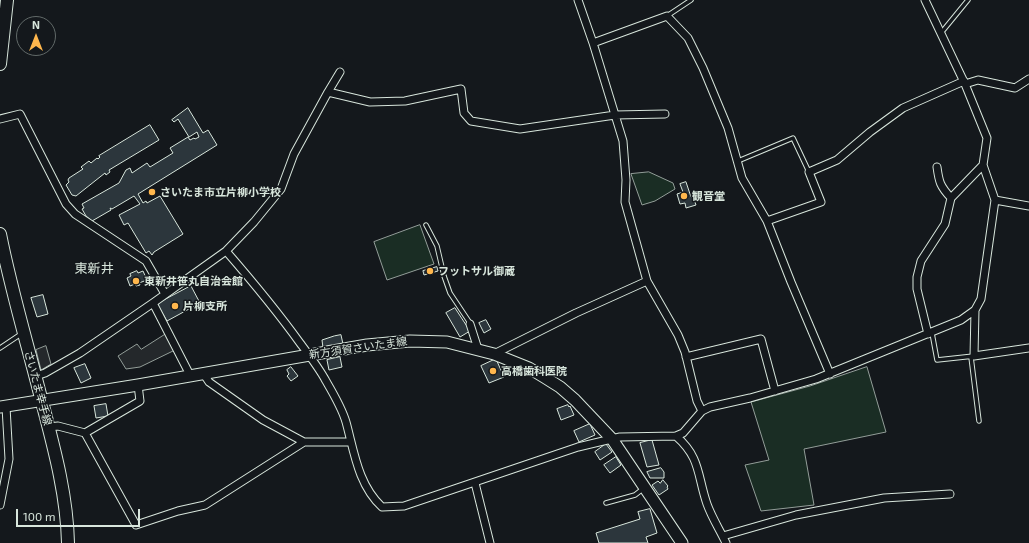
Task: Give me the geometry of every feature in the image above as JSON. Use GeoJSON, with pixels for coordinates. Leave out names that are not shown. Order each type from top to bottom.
{"type":"FeatureCollection","features":[{"type":"Feature","properties":{"kind":"main road"},"geometry":{"type":"LineString","coordinates":[[0,64],[4,4]]}},
{"type":"Feature","properties":{"kind":"main road","name":"さいたま幸手線"},"geometry":{"type":"LineString","coordinates":[[0,234],[2,253],[49,427],[64,496],[67,516],[68,543]]}},
{"type":"Feature","properties":{"kind":"main road","name":"新方須賀さいたま線"},"geometry":{"type":"LineString","coordinates":[[3,407],[42,402],[367,345],[410,341],[447,342],[494,354],[529,368],[560,387],[590,414],[612,439],[682,543]]}},
{"type":"Feature","properties":{"kind":"street"},"geometry":{"type":"LineString","coordinates":[[578,0],[593,42],[623,141],[626,202],[647,281],[678,335],[686,357],[697,401],[702,411]]}},
{"type":"Feature","properties":{"kind":"street"},"geometry":{"type":"LineString","coordinates":[[226,251],[279,314],[326,380],[346,421],[350,442],[358,466],[372,498],[382,507],[404,506],[578,447],[620,437],[676,436],[683,434],[702,411],[710,407],[775,391],[830,374],[930,334],[961,320],[975,310],[981,299],[995,200],[983,165],[987,138],[964,83],[925,0]]}},
{"type":"Feature","properties":{"kind":"street"},"geometry":{"type":"LineString","coordinates":[[593,42],[667,16],[688,38],[728,128],[742,178],[767,221],[830,374]]}},
{"type":"Feature","properties":{"kind":"street"},"geometry":{"type":"LineString","coordinates":[[36,376],[45,373],[80,353],[226,251],[254,222],[281,189],[294,154],[340,72]]}},
{"type":"Feature","properties":{"kind":"street"},"geometry":{"type":"LineString","coordinates":[[767,221],[821,202],[809,172],[837,160],[870,132],[903,108],[964,83],[978,80],[1015,88],[1029,79]]}},
{"type":"Feature","properties":{"kind":"street"},"geometry":{"type":"LineString","coordinates":[[328,92],[370,102],[404,101],[461,89],[464,113],[471,120],[520,129],[616,115],[665,114]]}},
{"type":"Feature","properties":{"kind":"street"},"geometry":{"type":"LineString","coordinates":[[0,119],[20,114],[66,204],[75,214],[146,261],[165,294]]}},
{"type":"Feature","properties":{"kind":"street"},"geometry":{"type":"LineString","coordinates":[[930,334],[917,290],[917,277],[920,261],[945,224],[951,198],[983,165]]}},
{"type":"Feature","properties":{"kind":"street"},"geometry":{"type":"LineString","coordinates":[[937,167],[939,182],[942,189],[951,198]]}},
{"type":"Feature","properties":{"kind":"street"},"geometry":{"type":"LineString","coordinates":[[995,200],[1029,206]]}},
{"type":"Feature","properties":{"kind":"street"},"geometry":{"type":"LineString","coordinates":[[494,354],[576,313],[647,281]]}},
{"type":"Feature","properties":{"kind":"street"},"geometry":{"type":"LineString","coordinates":[[153,303],[190,375]]}},
{"type":"Feature","properties":{"kind":"street"},"geometry":{"type":"LineString","coordinates":[[975,310],[973,356],[1029,348]]}},
{"type":"Feature","properties":{"kind":"street"},"geometry":{"type":"LineString","coordinates":[[470,324],[478,349]]}},
{"type":"Feature","properties":{"kind":"street"},"geometry":{"type":"LineString","coordinates":[[686,357],[761,339],[775,391]]}},
{"type":"Feature","properties":{"kind":"street"},"geometry":{"type":"LineString","coordinates":[[203,373],[209,382],[263,420],[304,442],[350,442]]}},
{"type":"Feature","properties":{"kind":"street"},"geometry":{"type":"LineString","coordinates":[[49,427],[58,426],[85,433],[140,401],[138,385]]}},
{"type":"Feature","properties":{"kind":"street"},"geometry":{"type":"LineString","coordinates":[[0,505],[9,459],[3,407]]}},
{"type":"Feature","properties":{"kind":"street"},"geometry":{"type":"LineString","coordinates":[[85,433],[136,525],[178,511],[205,505],[304,442]]}},
{"type":"Feature","properties":{"kind":"street"},"geometry":{"type":"LineString","coordinates":[[676,436],[686,445],[695,458],[712,518],[724,540],[796,515],[884,498],[950,494]]}},
{"type":"Feature","properties":{"kind":"street"},"geometry":{"type":"LineString","coordinates":[[475,483],[490,543]]}},
{"type":"Feature","properties":{"kind":"lane"},"geometry":{"type":"LineString","coordinates":[[667,16],[690,0]]}},
{"type":"Feature","properties":{"kind":"lane"},"geometry":{"type":"LineString","coordinates":[[941,33],[968,0]]}},
{"type":"Feature","properties":{"kind":"lane"},"geometry":{"type":"LineString","coordinates":[[737,161],[793,138],[809,172]]}},
{"type":"Feature","properties":{"kind":"lane"},"geometry":{"type":"LineString","coordinates":[[426,225],[438,246],[444,276],[450,293],[470,324]]}},
{"type":"Feature","properties":{"kind":"lane"},"geometry":{"type":"LineString","coordinates":[[0,348],[24,332]]}},
{"type":"Feature","properties":{"kind":"lane"},"geometry":{"type":"LineString","coordinates":[[930,334],[937,360],[973,356],[979,421]]}},
{"type":"Feature","properties":{"kind":"lane"},"geometry":{"type":"LineString","coordinates":[[606,503],[635,494],[645,488]]}},
{"type":"Feature","properties":{"kind":"green space"},"geometry":{"type":"Polygon","coordinates":[[[649,172],[673,183],[675,189],[655,201],[642,205],[631,174],[649,172]]]}},
{"type":"Feature","properties":{"kind":"green space"},"geometry":{"type":"Polygon","coordinates":[[[420,225],[434,264],[387,280],[374,242],[420,225]]]}},
{"type":"Feature","properties":{"kind":"green space"},"geometry":{"type":"Polygon","coordinates":[[[867,367],[886,432],[804,449],[814,505],[761,511],[745,465],[769,460],[751,402],[810,386],[867,367]]]}},
{"type":"Feature","properties":{"kind":"shaded area"},"geometry":{"type":"Polygon","coordinates":[[[166,334],[175,350],[140,367],[126,369],[118,356],[137,344],[141,349],[166,334]]]}},
{"type":"Feature","properties":{"kind":"shaded area"},"geometry":{"type":"Polygon","coordinates":[[[46,346],[51,364],[41,370],[36,350],[46,346]]]}},
{"type":"Feature","properties":{"kind":"building"},"geometry":{"type":"Polygon","coordinates":[[[188,108],[203,133],[208,130],[217,145],[138,194],[143,203],[146,201],[147,203],[160,196],[183,234],[154,252],[152,255],[149,251],[146,253],[128,223],[124,225],[119,215],[140,204],[134,196],[112,209],[110,208],[111,210],[92,221],[86,216],[82,209],[84,208],[82,204],[119,183],[126,170],[130,168],[132,173],[147,163],[150,167],[173,153],[170,148],[188,137],[190,140],[199,137],[197,132],[189,137],[178,119],[174,122],[172,120],[188,108]]]}},
{"type":"Feature","properties":{"kind":"building"},"geometry":{"type":"Polygon","coordinates":[[[150,125],[159,140],[109,170],[110,172],[106,175],[105,173],[76,196],[72,195],[66,185],[69,182],[69,178],[83,169],[81,167],[89,161],[91,163],[97,158],[98,159],[100,157],[99,156],[150,125]]]}},
{"type":"Feature","properties":{"kind":"building","name":"観音堂"},"geometry":{"type":"Polygon","coordinates":[[[686,182],[691,197],[693,197],[696,205],[686,208],[685,203],[680,204],[677,194],[683,192],[680,184],[686,182]]]}},
{"type":"Feature","properties":{"kind":"building"},"geometry":{"type":"Polygon","coordinates":[[[437,267],[438,271],[424,275],[423,271],[437,267]]]}},
{"type":"Feature","properties":{"kind":"building"},"geometry":{"type":"Polygon","coordinates":[[[137,271],[138,273],[143,271],[147,280],[139,283],[140,285],[136,286],[135,284],[130,286],[127,278],[131,276],[130,274],[137,271]]]}},
{"type":"Feature","properties":{"kind":"building"},"geometry":{"type":"Polygon","coordinates":[[[191,286],[200,303],[167,321],[157,304],[191,286]]]}},
{"type":"Feature","properties":{"kind":"building"},"geometry":{"type":"Polygon","coordinates":[[[43,295],[48,314],[37,317],[31,298],[43,295]]]}},
{"type":"Feature","properties":{"kind":"building"},"geometry":{"type":"Polygon","coordinates":[[[455,308],[470,331],[460,337],[446,313],[455,308]]]}},
{"type":"Feature","properties":{"kind":"building"},"geometry":{"type":"Polygon","coordinates":[[[486,320],[491,329],[484,333],[479,323],[486,320]]]}},
{"type":"Feature","properties":{"kind":"building"},"geometry":{"type":"Polygon","coordinates":[[[341,335],[343,344],[323,348],[322,340],[341,335]]]}},
{"type":"Feature","properties":{"kind":"building"},"geometry":{"type":"Polygon","coordinates":[[[340,357],[342,367],[329,370],[327,360],[340,357]]]}},
{"type":"Feature","properties":{"kind":"building","name":"高橋歯科医院"},"geometry":{"type":"Polygon","coordinates":[[[496,359],[504,377],[489,383],[481,366],[496,359]]]}},
{"type":"Feature","properties":{"kind":"building"},"geometry":{"type":"Polygon","coordinates":[[[85,364],[91,378],[81,383],[74,368],[85,364]]]}},
{"type":"Feature","properties":{"kind":"building"},"geometry":{"type":"Polygon","coordinates":[[[291,367],[298,376],[291,381],[287,376],[289,374],[287,370],[291,367]]]}},
{"type":"Feature","properties":{"kind":"building"},"geometry":{"type":"Polygon","coordinates":[[[106,404],[108,416],[96,418],[94,406],[106,404]]]}},
{"type":"Feature","properties":{"kind":"building"},"geometry":{"type":"Polygon","coordinates":[[[568,405],[569,407],[570,406],[574,415],[561,420],[557,409],[568,405]]]}},
{"type":"Feature","properties":{"kind":"building"},"geometry":{"type":"Polygon","coordinates":[[[590,424],[595,435],[579,442],[574,431],[590,424]]]}},
{"type":"Feature","properties":{"kind":"building"},"geometry":{"type":"Polygon","coordinates":[[[652,440],[659,465],[647,467],[640,443],[652,440]]]}},
{"type":"Feature","properties":{"kind":"building"},"geometry":{"type":"Polygon","coordinates":[[[606,444],[612,452],[600,460],[595,452],[606,444]]]}},
{"type":"Feature","properties":{"kind":"building"},"geometry":{"type":"Polygon","coordinates":[[[616,457],[621,465],[610,473],[604,465],[616,457]]]}},
{"type":"Feature","properties":{"kind":"building"},"geometry":{"type":"Polygon","coordinates":[[[661,468],[664,472],[664,478],[650,478],[647,472],[661,468]]]}},
{"type":"Feature","properties":{"kind":"building"},"geometry":{"type":"Polygon","coordinates":[[[663,480],[668,486],[668,489],[659,495],[652,485],[658,481],[660,483],[663,480]]]}},
{"type":"Feature","properties":{"kind":"building"},"geometry":{"type":"Polygon","coordinates":[[[650,509],[657,533],[646,537],[648,543],[599,543],[596,533],[640,519],[638,512],[650,509]]]}},
{"type":"Feature","properties":{"kind":"place","name":"さいたま市立片柳小学校"},"geometry":{"type":"Point","coordinates":[152,192]}},
{"type":"Feature","properties":{"kind":"place","name":"観音堂"},"geometry":{"type":"Point","coordinates":[684,196]}},
{"type":"Feature","properties":{"kind":"place","name":"フットサル御蔵"},"geometry":{"type":"Point","coordinates":[430,271]}},
{"type":"Feature","properties":{"kind":"place","name":"東新井笹丸自治会館"},"geometry":{"type":"Point","coordinates":[136,281]}},
{"type":"Feature","properties":{"kind":"place","name":"片柳支所"},"geometry":{"type":"Point","coordinates":[175,306]}},
{"type":"Feature","properties":{"kind":"place","name":"高橋歯科医院"},"geometry":{"type":"Point","coordinates":[493,371]}},
{"type":"Feature","properties":{"kind":"district","name":"東新井"},"geometry":{"type":"Point","coordinates":[94,269]}}]}
